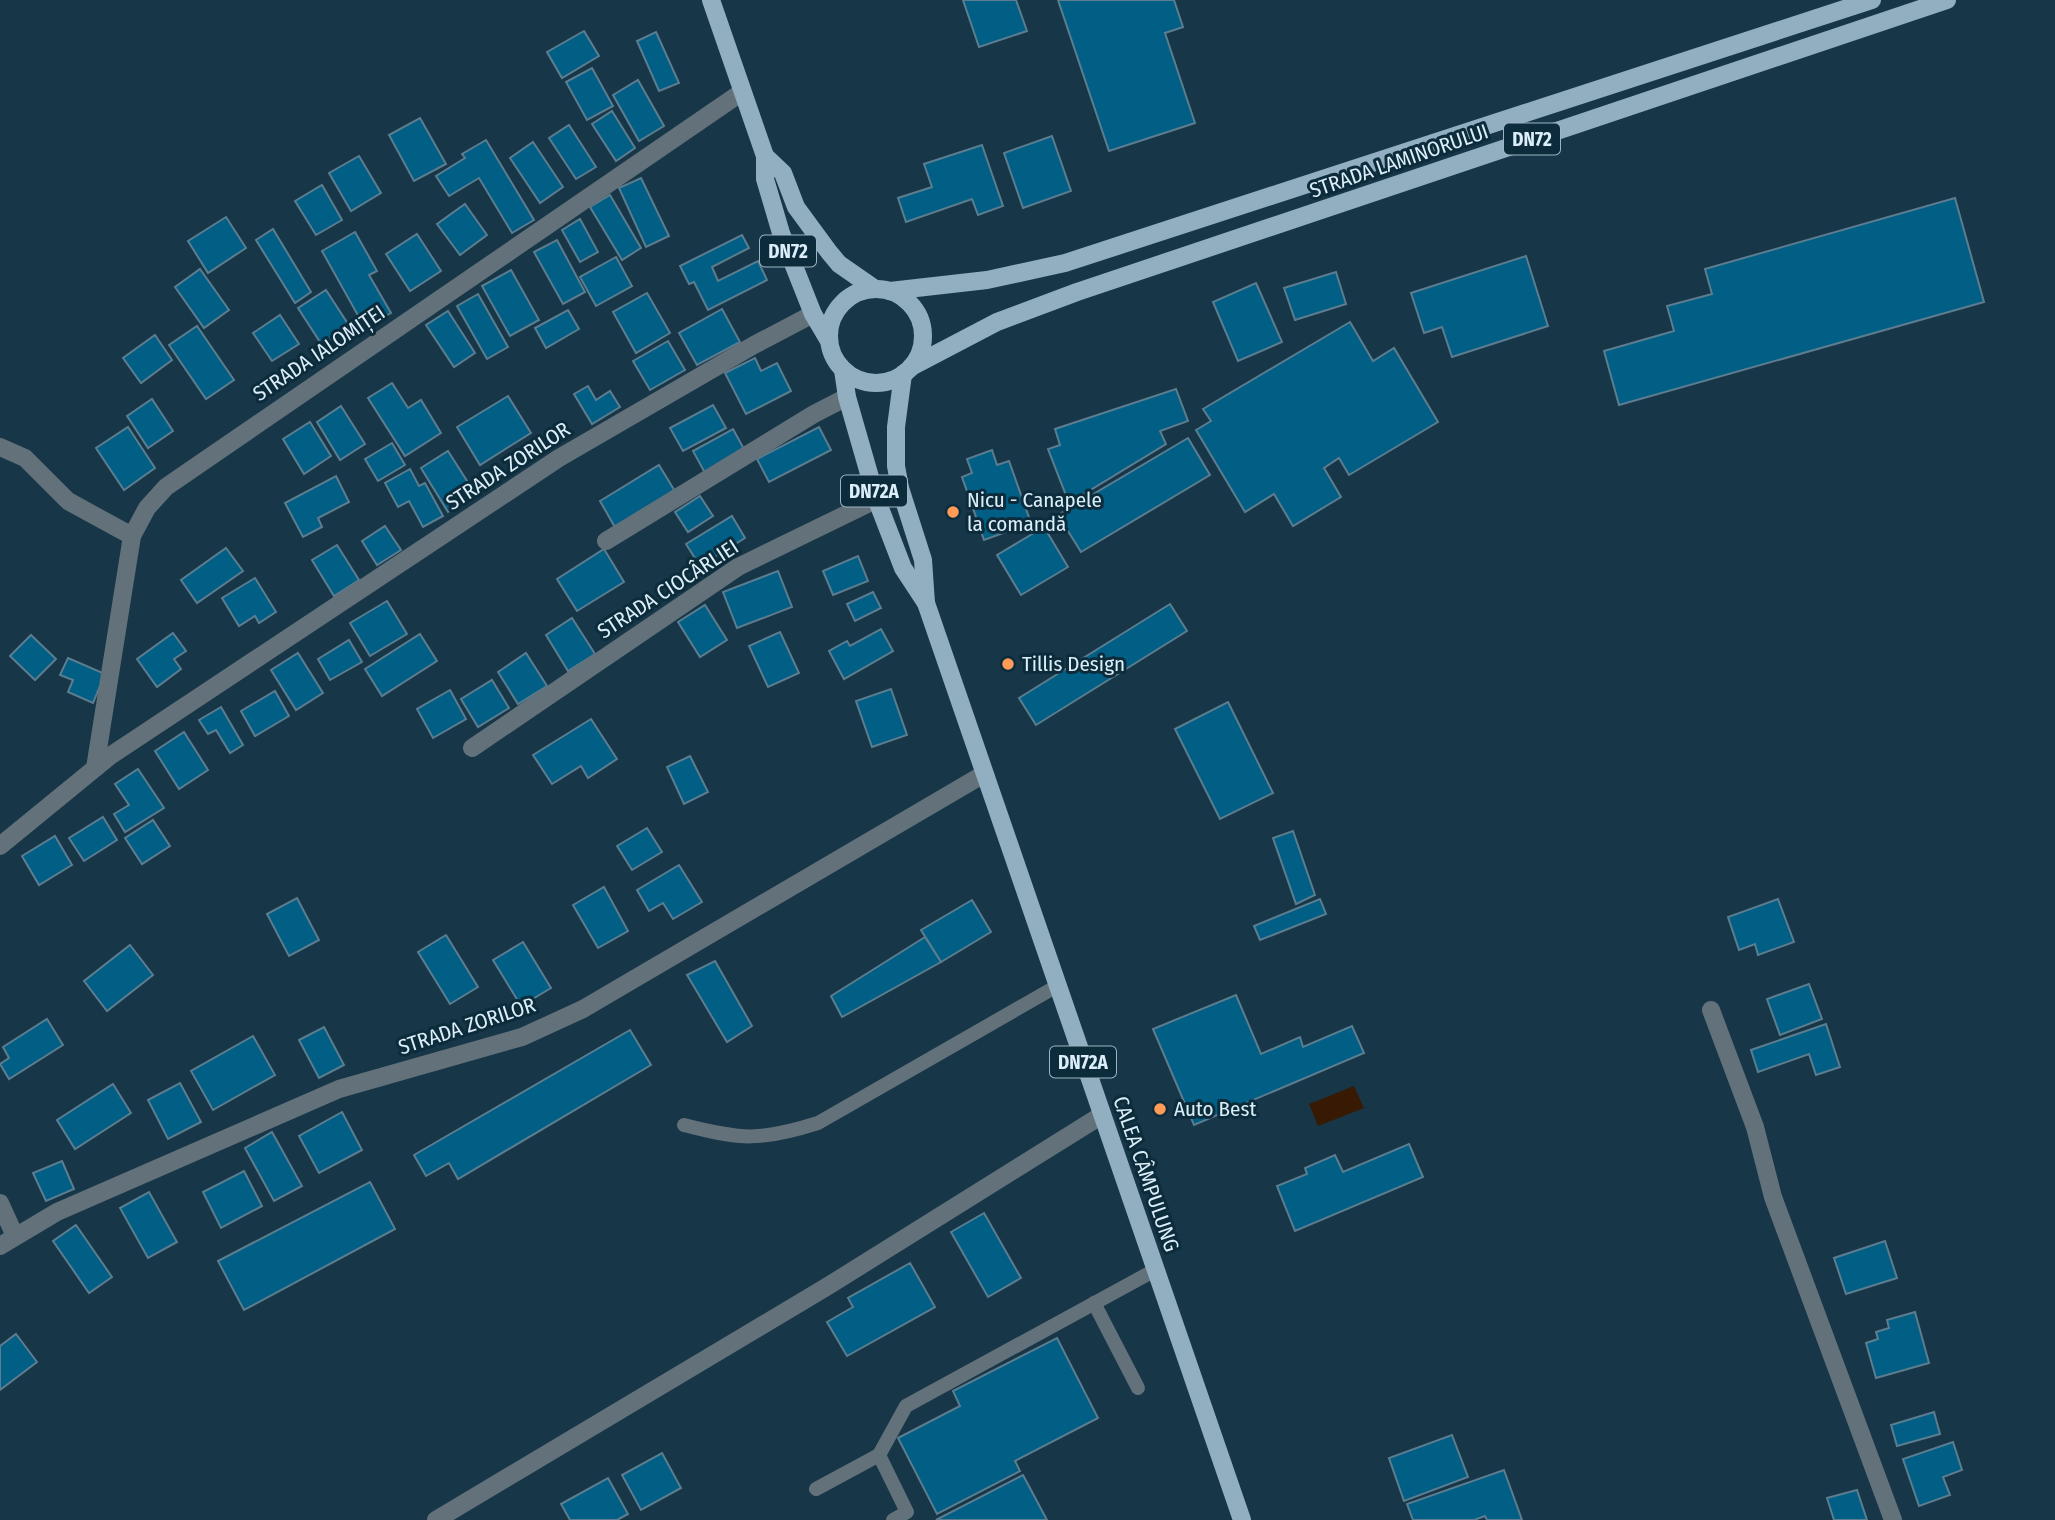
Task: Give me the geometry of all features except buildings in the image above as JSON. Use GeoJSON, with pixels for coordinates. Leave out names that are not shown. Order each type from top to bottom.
{"type":"FeatureCollection","features":[{"type":"Feature","properties":{"kind":"main road","name":"CALEA CÂMPULUNG"},"geometry":{"type":"LineString","coordinates":[[711,0],[765,156],[765,179],[781,233],[813,314],[843,370],[847,397],[876,498],[903,568],[926,603],[1242,1520]]}},
{"type":"Feature","properties":{"kind":"main road","name":"STRADA LAMINORULUI"},"geometry":{"type":"LineString","coordinates":[[883,290],[987,280],[1036,270],[1107,250],[1871,0]]}},
{"type":"Feature","properties":{"kind":"main road","name":"STRADA LAMINORULUI"},"geometry":{"type":"LineString","coordinates":[[907,371],[997,323],[1077,292],[1947,0]]}},
{"type":"Feature","properties":{"kind":"main road","name":"CALEA CÂMPULUNG"},"geometry":{"type":"LineString","coordinates":[[765,156],[783,173],[796,207],[839,264],[883,290],[904,298],[915,309],[921,323],[923,339],[919,354],[907,371],[895,443],[900,488],[923,560],[926,603]]}},
{"type":"Feature","properties":{"kind":"main road"},"geometry":{"type":"LineString","coordinates":[[829,341],[833,318],[846,299],[860,292],[883,290]]}},
{"type":"Feature","properties":{"kind":"main road","name":"DN72"},"geometry":{"type":"LineString","coordinates":[[843,370],[854,377],[879,383],[892,380],[907,371]]}},
{"type":"Feature","properties":{"kind":"street","name":"STRADA IALOMIȚEI"},"geometry":{"type":"LineString","coordinates":[[95,768],[132,536],[147,508],[166,487],[742,92]]}},
{"type":"Feature","properties":{"kind":"street","name":"STRADA ZORILOR"},"geometry":{"type":"LineString","coordinates":[[0,846],[95,768],[559,458],[754,345],[813,314]]}},
{"type":"Feature","properties":{"kind":"street"},"geometry":{"type":"LineString","coordinates":[[606,541],[814,414],[847,397]]}},
{"type":"Feature","properties":{"kind":"street"},"geometry":{"type":"LineString","coordinates":[[0,447],[25,457],[68,500],[132,536]]}},
{"type":"Feature","properties":{"kind":"street","name":"STRADA CIOCÂRLIEI"},"geometry":{"type":"LineString","coordinates":[[472,748],[738,567],[900,488]]}},
{"type":"Feature","properties":{"kind":"street","name":"STRADA ZORILOR"},"geometry":{"type":"LineString","coordinates":[[0,1203],[8,1241],[57,1212],[339,1089],[522,1037],[583,1009],[984,774]]}},
{"type":"Feature","properties":{"kind":"street"},"geometry":{"type":"LineString","coordinates":[[1711,1010],[1755,1127],[1773,1197],[1893,1520]]}},
{"type":"Feature","properties":{"kind":"street"},"geometry":{"type":"LineString","coordinates":[[436,1520],[828,1286],[1102,1115]]}},
{"type":"Feature","properties":{"kind":"lane"},"geometry":{"type":"LineString","coordinates":[[684,1125],[747,1138],[779,1135],[818,1124],[1057,986]]}},
{"type":"Feature","properties":{"kind":"lane"},"geometry":{"type":"LineString","coordinates":[[816,1489],[879,1455],[906,1406],[1155,1270]]}},
{"type":"Feature","properties":{"kind":"lane"},"geometry":{"type":"LineString","coordinates":[[1094,1303],[1138,1388]]}},
{"type":"Feature","properties":{"kind":"lane"},"geometry":{"type":"LineString","coordinates":[[879,1455],[907,1512],[893,1520]]}},
{"type":"Feature","properties":{"kind":"shaded area"},"geometry":{"type":"Polygon","coordinates":[[[1354,1086],[1364,1108],[1318,1126],[1309,1104],[1354,1086]]]}},
{"type":"Feature","properties":{"kind":"place","name":"Nicu - Canapele la comandă"},"geometry":{"type":"Point","coordinates":[953,512]}},
{"type":"Feature","properties":{"kind":"place","name":"Tillis Design"},"geometry":{"type":"Point","coordinates":[1008,664]}},
{"type":"Feature","properties":{"kind":"place","name":"Auto Best"},"geometry":{"type":"Point","coordinates":[1160,1109]}}]}
